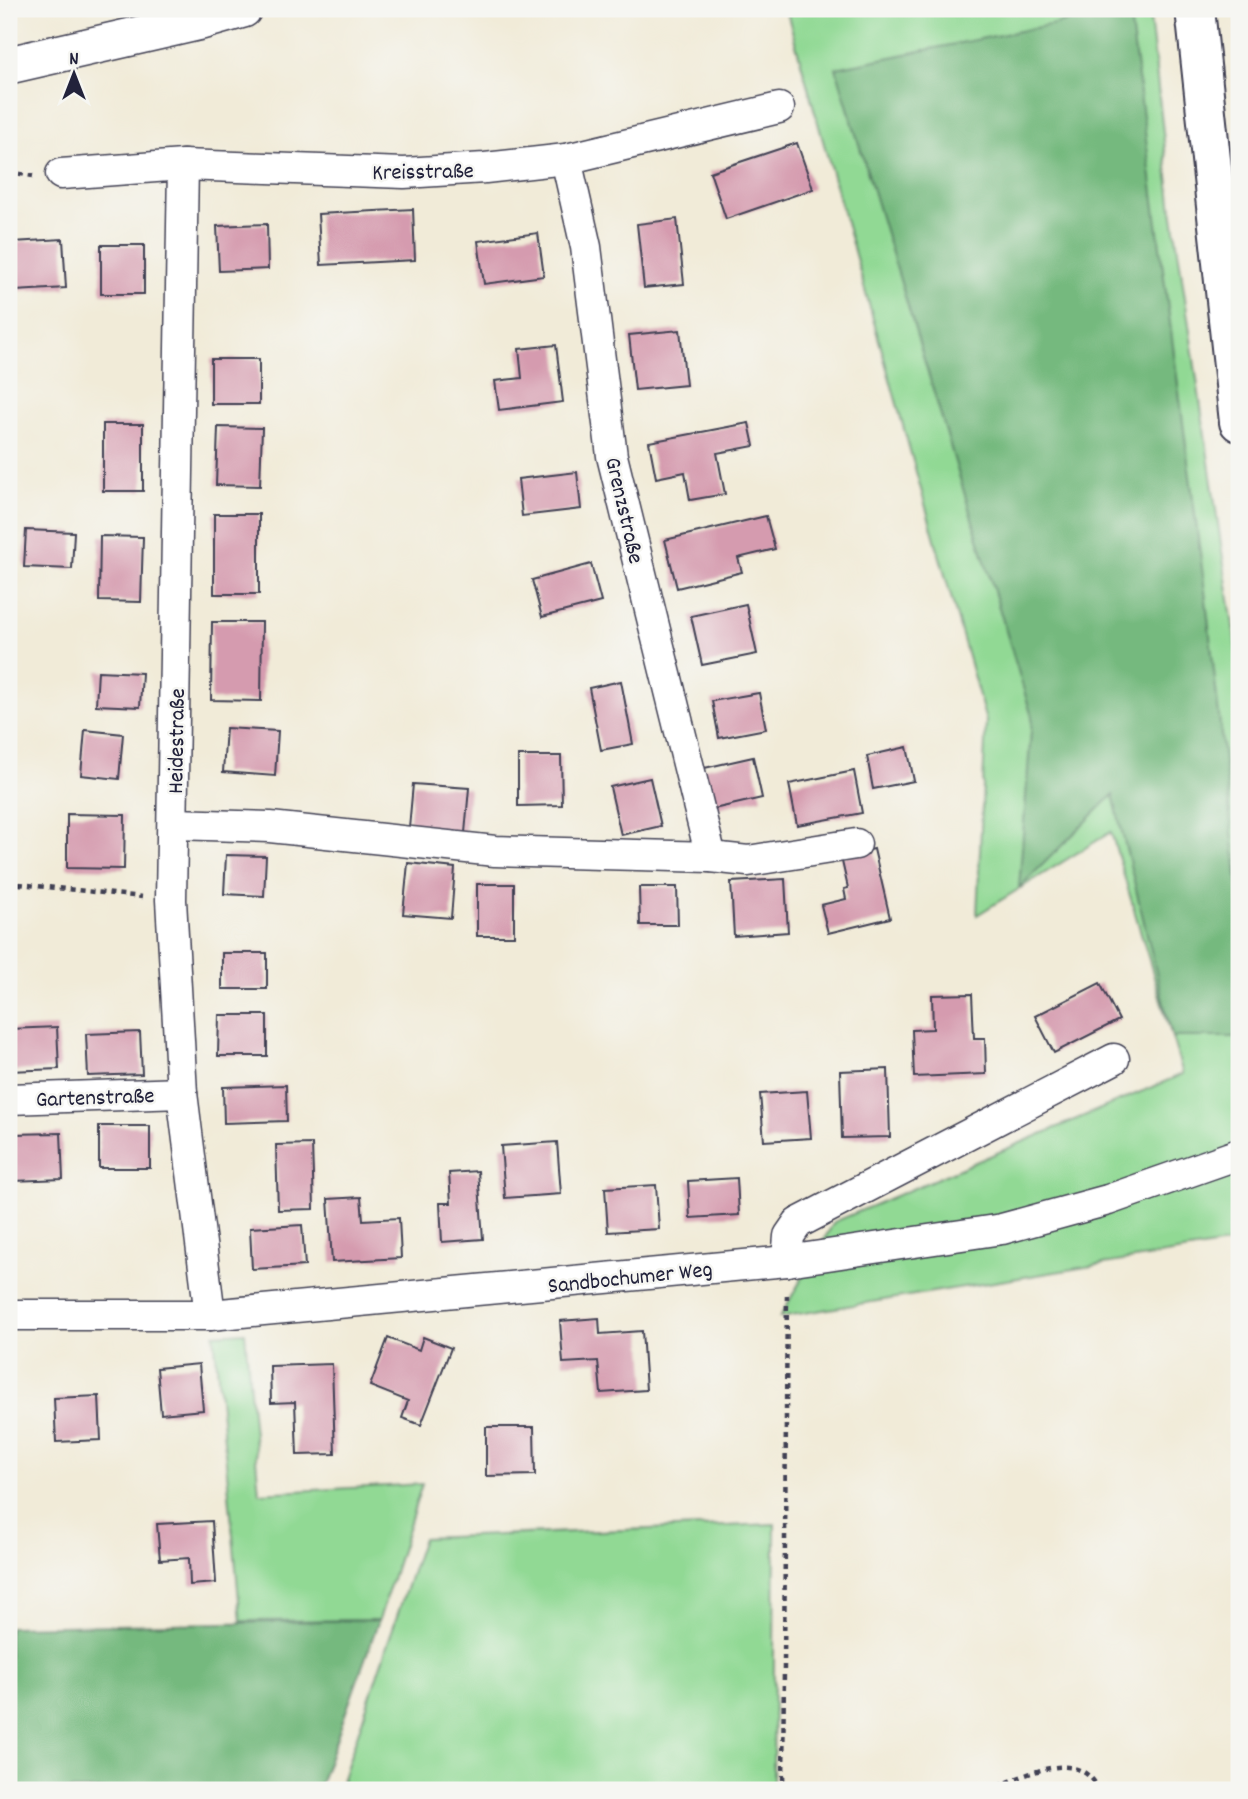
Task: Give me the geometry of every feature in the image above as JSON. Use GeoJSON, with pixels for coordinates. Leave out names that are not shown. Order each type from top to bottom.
{"type":"FeatureCollection","features":[{"type":"Feature","properties":{"kind":"highway"},"geometry":{"type":"LineString","coordinates":[[1195,9],[1239,422]]}},
{"type":"Feature","properties":{"kind":"main road"},"geometry":{"type":"LineString","coordinates":[[9,65],[243,9]]}},
{"type":"Feature","properties":{"kind":"street","name":"Kreisstraße"},"geometry":{"type":"LineString","coordinates":[[61,174],[183,165],[404,173],[485,168],[566,159],[779,108]]}},
{"type":"Feature","properties":{"kind":"street","name":"Grenzstraße"},"geometry":{"type":"LineString","coordinates":[[566,159],[586,247],[612,456],[711,857]]}},
{"type":"Feature","properties":{"kind":"street","name":"Heidestraße"},"geometry":{"type":"LineString","coordinates":[[183,165],[171,900],[182,1093],[210,1315]]}},
{"type":"Feature","properties":{"kind":"street"},"geometry":{"type":"LineString","coordinates":[[174,824],[270,827],[495,851],[711,857],[748,861],[856,844]]}},
{"type":"Feature","properties":{"kind":"street"},"geometry":{"type":"LineString","coordinates":[[787,1261],[789,1237],[797,1223],[1114,1059]]}},
{"type":"Feature","properties":{"kind":"street","name":"Gartenstraße"},"geometry":{"type":"LineString","coordinates":[[9,1099],[182,1093]]}},
{"type":"Feature","properties":{"kind":"street","name":"Sandbochumer Weg"},"geometry":{"type":"LineString","coordinates":[[9,1315],[210,1315],[787,1261],[1002,1229],[1108,1200],[1239,1154]]}},
{"type":"Feature","properties":{"kind":"path"},"geometry":{"type":"LineString","coordinates":[[9,883],[171,900]]}},
{"type":"Feature","properties":{"kind":"path"},"geometry":{"type":"LineString","coordinates":[[783,1790],[787,1261]]}},
{"type":"Feature","properties":{"kind":"path"},"geometry":{"type":"LineString","coordinates":[[989,1790],[1039,1770],[1065,1766],[1082,1769],[1094,1780],[1099,1790]]}},
{"type":"Feature","properties":{"kind":"green space"},"geometry":{"type":"Polygon","coordinates":[[[786,9],[1149,9],[1171,202],[1239,667],[1239,1242],[780,1317],[834,1222],[1183,1074],[1111,832],[977,915],[986,721],[786,9]]]}},
{"type":"Feature","properties":{"kind":"green space"},"geometry":{"type":"Polygon","coordinates":[[[1129,9],[1205,591],[1239,894],[1239,1037],[1172,1037],[1113,795],[1019,888],[1032,717],[836,68],[1129,9]]]}},
{"type":"Feature","properties":{"kind":"green space"},"geometry":{"type":"Polygon","coordinates":[[[245,1332],[259,1493],[422,1484],[379,1620],[241,1621],[214,1334],[245,1332]]]}},
{"type":"Feature","properties":{"kind":"green space"},"geometry":{"type":"Polygon","coordinates":[[[775,1524],[773,1790],[339,1790],[423,1538],[775,1524]]]}},
{"type":"Feature","properties":{"kind":"green space"},"geometry":{"type":"Polygon","coordinates":[[[379,1620],[318,1790],[9,1790],[9,1627],[379,1620]]]}},
{"type":"Feature","properties":{"kind":"building"},"geometry":{"type":"Polygon","coordinates":[[[797,143],[813,189],[726,219],[710,172],[797,143]]]}},
{"type":"Feature","properties":{"kind":"building"},"geometry":{"type":"Polygon","coordinates":[[[413,209],[415,260],[321,265],[318,214],[413,209]]]}},
{"type":"Feature","properties":{"kind":"building"},"geometry":{"type":"Polygon","coordinates":[[[677,219],[684,284],[644,288],[637,224],[677,219]]]}},
{"type":"Feature","properties":{"kind":"building"},"geometry":{"type":"Polygon","coordinates":[[[267,224],[268,269],[219,271],[217,226],[267,224]]]}},
{"type":"Feature","properties":{"kind":"building"},"geometry":{"type":"Polygon","coordinates":[[[538,233],[544,276],[484,284],[478,241],[538,233]]]}},
{"type":"Feature","properties":{"kind":"building"},"geometry":{"type":"Polygon","coordinates":[[[63,239],[66,288],[15,291],[13,242],[63,239]]]}},
{"type":"Feature","properties":{"kind":"building"},"geometry":{"type":"Polygon","coordinates":[[[101,245],[144,245],[144,294],[101,294],[101,245]]]}},
{"type":"Feature","properties":{"kind":"building"},"geometry":{"type":"Polygon","coordinates":[[[680,330],[686,385],[635,390],[629,335],[680,330]]]}},
{"type":"Feature","properties":{"kind":"building"},"geometry":{"type":"Polygon","coordinates":[[[556,345],[563,402],[499,410],[495,381],[522,378],[519,349],[556,345]]]}},
{"type":"Feature","properties":{"kind":"building"},"geometry":{"type":"Polygon","coordinates":[[[211,359],[259,359],[259,404],[211,404],[211,359]]]}},
{"type":"Feature","properties":{"kind":"building"},"geometry":{"type":"Polygon","coordinates":[[[749,423],[754,446],[717,453],[725,494],[690,500],[685,472],[656,478],[649,442],[749,423]]]}},
{"type":"Feature","properties":{"kind":"building"},"geometry":{"type":"Polygon","coordinates":[[[103,424],[143,424],[143,491],[103,491],[103,424]]]}},
{"type":"Feature","properties":{"kind":"building"},"geometry":{"type":"Polygon","coordinates":[[[218,427],[262,428],[260,486],[216,485],[218,427]]]}},
{"type":"Feature","properties":{"kind":"building"},"geometry":{"type":"Polygon","coordinates":[[[577,472],[581,509],[522,516],[518,479],[577,472]]]}},
{"type":"Feature","properties":{"kind":"building"},"geometry":{"type":"Polygon","coordinates":[[[214,514],[259,514],[259,594],[214,594],[214,514]]]}},
{"type":"Feature","properties":{"kind":"building"},"geometry":{"type":"Polygon","coordinates":[[[766,516],[775,549],[738,558],[742,572],[677,588],[665,540],[766,516]]]}},
{"type":"Feature","properties":{"kind":"building"},"geometry":{"type":"Polygon","coordinates":[[[26,530],[74,532],[72,569],[24,567],[26,530]]]}},
{"type":"Feature","properties":{"kind":"building"},"geometry":{"type":"Polygon","coordinates":[[[100,536],[143,537],[141,602],[99,601],[100,536]]]}},
{"type":"Feature","properties":{"kind":"building"},"geometry":{"type":"Polygon","coordinates":[[[591,564],[601,602],[542,617],[532,580],[591,564]]]}},
{"type":"Feature","properties":{"kind":"building"},"geometry":{"type":"Polygon","coordinates":[[[746,604],[757,654],[702,665],[691,616],[746,604]]]}},
{"type":"Feature","properties":{"kind":"building"},"geometry":{"type":"Polygon","coordinates":[[[212,622],[262,622],[261,701],[211,700],[212,622]]]}},
{"type":"Feature","properties":{"kind":"building"},"geometry":{"type":"Polygon","coordinates":[[[98,671],[142,673],[140,707],[96,705],[98,671]]]}},
{"type":"Feature","properties":{"kind":"building"},"geometry":{"type":"Polygon","coordinates":[[[621,681],[633,744],[601,750],[589,688],[621,681]]]}},
{"type":"Feature","properties":{"kind":"building"},"geometry":{"type":"Polygon","coordinates":[[[759,693],[766,729],[719,738],[712,701],[759,693]]]}},
{"type":"Feature","properties":{"kind":"building"},"geometry":{"type":"Polygon","coordinates":[[[226,728],[278,731],[275,776],[223,772],[226,728]]]}},
{"type":"Feature","properties":{"kind":"building"},"geometry":{"type":"Polygon","coordinates":[[[85,730],[123,734],[119,779],[81,775],[85,730]]]}},
{"type":"Feature","properties":{"kind":"building"},"geometry":{"type":"Polygon","coordinates":[[[907,747],[914,781],[873,789],[867,756],[907,747]]]}},
{"type":"Feature","properties":{"kind":"building"},"geometry":{"type":"Polygon","coordinates":[[[518,756],[561,756],[562,805],[518,806],[518,756]]]}},
{"type":"Feature","properties":{"kind":"building"},"geometry":{"type":"Polygon","coordinates":[[[753,757],[762,798],[709,810],[700,769],[753,757]]]}},
{"type":"Feature","properties":{"kind":"building"},"geometry":{"type":"Polygon","coordinates":[[[854,771],[862,813],[797,825],[789,784],[854,771]]]}},
{"type":"Feature","properties":{"kind":"building"},"geometry":{"type":"Polygon","coordinates":[[[650,778],[661,826],[621,835],[610,787],[650,778]]]}},
{"type":"Feature","properties":{"kind":"building"},"geometry":{"type":"Polygon","coordinates":[[[413,784],[469,788],[465,833],[409,828],[413,784]]]}},
{"type":"Feature","properties":{"kind":"building"},"geometry":{"type":"Polygon","coordinates":[[[67,814],[125,815],[124,869],[67,868],[67,814]]]}},
{"type":"Feature","properties":{"kind":"building"},"geometry":{"type":"Polygon","coordinates":[[[874,849],[890,918],[828,933],[821,905],[846,899],[844,889],[848,888],[841,857],[874,849]]]}},
{"type":"Feature","properties":{"kind":"building"},"geometry":{"type":"Polygon","coordinates":[[[226,855],[266,856],[264,896],[224,894],[226,855]]]}},
{"type":"Feature","properties":{"kind":"building"},"geometry":{"type":"Polygon","coordinates":[[[408,863],[455,868],[451,918],[403,914],[408,863]]]}},
{"type":"Feature","properties":{"kind":"building"},"geometry":{"type":"Polygon","coordinates":[[[785,879],[788,932],[734,936],[731,882],[785,879]]]}},
{"type":"Feature","properties":{"kind":"building"},"geometry":{"type":"Polygon","coordinates":[[[477,884],[514,884],[514,936],[477,936],[477,884]]]}},
{"type":"Feature","properties":{"kind":"building"},"geometry":{"type":"Polygon","coordinates":[[[639,887],[677,887],[678,925],[640,925],[639,887]]]}},
{"type":"Feature","properties":{"kind":"building"},"geometry":{"type":"Polygon","coordinates":[[[222,953],[267,953],[267,989],[222,989],[222,953]]]}},
{"type":"Feature","properties":{"kind":"building"},"geometry":{"type":"Polygon","coordinates":[[[1100,983],[1119,1020],[1054,1053],[1035,1016],[1100,983]]]}},
{"type":"Feature","properties":{"kind":"building"},"geometry":{"type":"Polygon","coordinates":[[[972,994],[974,1038],[985,1038],[986,1074],[914,1077],[912,1030],[933,1029],[932,995],[972,994]]]}},
{"type":"Feature","properties":{"kind":"building"},"geometry":{"type":"Polygon","coordinates":[[[219,1015],[267,1015],[267,1056],[218,1056],[219,1015]]]}},
{"type":"Feature","properties":{"kind":"building"},"geometry":{"type":"Polygon","coordinates":[[[57,1027],[59,1069],[9,1071],[9,1029],[57,1027]]]}},
{"type":"Feature","properties":{"kind":"building"},"geometry":{"type":"Polygon","coordinates":[[[140,1032],[142,1074],[88,1076],[86,1034],[140,1032]]]}},
{"type":"Feature","properties":{"kind":"building"},"geometry":{"type":"Polygon","coordinates":[[[888,1069],[890,1137],[842,1138],[840,1071],[888,1069]]]}},
{"type":"Feature","properties":{"kind":"building"},"geometry":{"type":"Polygon","coordinates":[[[286,1085],[287,1121],[224,1123],[223,1087],[286,1085]]]}},
{"type":"Feature","properties":{"kind":"building"},"geometry":{"type":"Polygon","coordinates":[[[807,1091],[811,1138],[764,1141],[760,1094],[807,1091]]]}},
{"type":"Feature","properties":{"kind":"building"},"geometry":{"type":"Polygon","coordinates":[[[99,1126],[150,1126],[150,1168],[99,1168],[99,1126]]]}},
{"type":"Feature","properties":{"kind":"building"},"geometry":{"type":"Polygon","coordinates":[[[61,1133],[63,1179],[13,1181],[11,1134],[61,1133]]]}},
{"type":"Feature","properties":{"kind":"building"},"geometry":{"type":"Polygon","coordinates":[[[557,1142],[561,1194],[505,1198],[501,1146],[557,1142]]]}},
{"type":"Feature","properties":{"kind":"building"},"geometry":{"type":"Polygon","coordinates":[[[312,1144],[314,1209],[278,1210],[276,1145],[312,1144]]]}},
{"type":"Feature","properties":{"kind":"building"},"geometry":{"type":"Polygon","coordinates":[[[478,1171],[483,1239],[442,1242],[440,1203],[451,1203],[449,1173],[478,1171]]]}},
{"type":"Feature","properties":{"kind":"building"},"geometry":{"type":"Polygon","coordinates":[[[737,1178],[739,1215],[690,1218],[688,1181],[737,1178]]]}},
{"type":"Feature","properties":{"kind":"building"},"geometry":{"type":"Polygon","coordinates":[[[656,1185],[659,1229],[608,1232],[605,1188],[656,1185]]]}},
{"type":"Feature","properties":{"kind":"building"},"geometry":{"type":"Polygon","coordinates":[[[361,1197],[363,1220],[399,1218],[401,1258],[332,1262],[328,1199],[361,1197]]]}},
{"type":"Feature","properties":{"kind":"building"},"geometry":{"type":"Polygon","coordinates":[[[302,1225],[305,1266],[252,1269],[250,1228],[302,1225]]]}},
{"type":"Feature","properties":{"kind":"building"},"geometry":{"type":"Polygon","coordinates":[[[599,1318],[600,1334],[642,1331],[646,1390],[601,1393],[598,1361],[563,1363],[560,1321],[599,1318]]]}},
{"type":"Feature","properties":{"kind":"building"},"geometry":{"type":"Polygon","coordinates":[[[423,1337],[451,1348],[421,1425],[402,1418],[408,1401],[370,1386],[388,1338],[419,1350],[423,1337]]]}},
{"type":"Feature","properties":{"kind":"building"},"geometry":{"type":"Polygon","coordinates":[[[199,1364],[203,1410],[161,1414],[157,1368],[199,1364]]]}},
{"type":"Feature","properties":{"kind":"building"},"geometry":{"type":"Polygon","coordinates":[[[332,1364],[335,1454],[297,1455],[295,1402],[271,1403],[270,1366],[332,1364]]]}},
{"type":"Feature","properties":{"kind":"building"},"geometry":{"type":"Polygon","coordinates":[[[99,1396],[101,1440],[56,1442],[54,1398],[99,1396]]]}},
{"type":"Feature","properties":{"kind":"building"},"geometry":{"type":"Polygon","coordinates":[[[486,1427],[534,1427],[535,1475],[486,1476],[486,1427]]]}},
{"type":"Feature","properties":{"kind":"building"},"geometry":{"type":"Polygon","coordinates":[[[212,1521],[216,1583],[190,1585],[189,1558],[160,1560],[157,1524],[212,1521]]]}}]}
